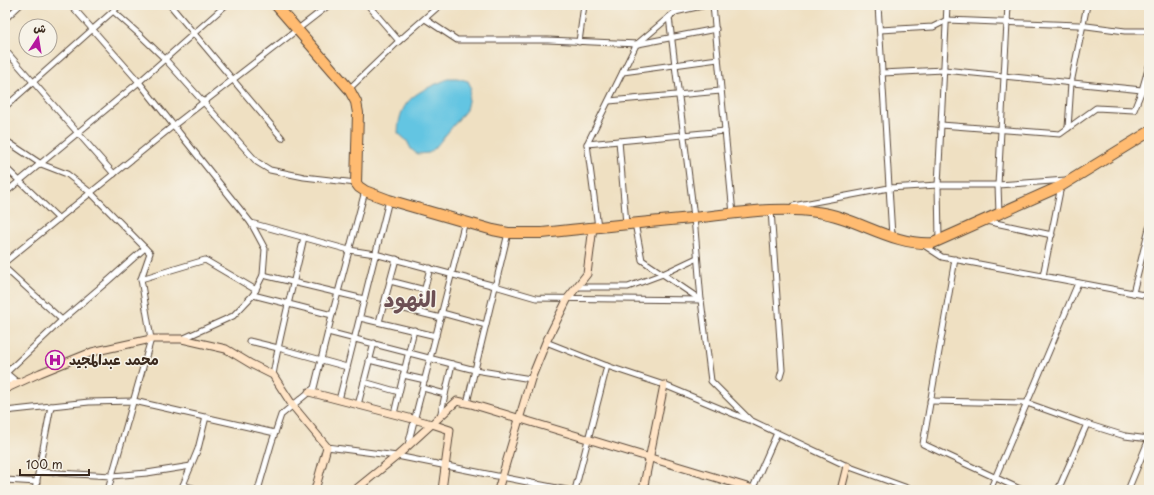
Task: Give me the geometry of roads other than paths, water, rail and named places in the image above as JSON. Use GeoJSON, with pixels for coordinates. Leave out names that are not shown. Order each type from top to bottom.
{"type":"FeatureCollection","features":[{"type":"Feature","properties":{"kind":"highway"},"geometry":{"type":"LineString","coordinates":[[276,5],[349,89],[356,102],[358,114],[356,183],[359,187],[389,200],[508,233],[542,233],[773,210],[818,212],[921,244],[933,243],[1061,186],[1149,132]]}},
{"type":"Feature","properties":{"kind":"street"},"geometry":{"type":"LineString","coordinates":[[5,19],[20,5]]}},
{"type":"Feature","properties":{"kind":"street"},"geometry":{"type":"LineString","coordinates":[[71,5],[139,82],[251,223],[265,249],[262,275],[254,292],[233,316],[182,339]]}},
{"type":"Feature","properties":{"kind":"street"},"geometry":{"type":"LineString","coordinates":[[5,107],[120,5]]}},
{"type":"Feature","properties":{"kind":"street"},"geometry":{"type":"LineString","coordinates":[[170,5],[282,138]]}},
{"type":"Feature","properties":{"kind":"street"},"geometry":{"type":"LineString","coordinates":[[5,193],[139,82],[226,5]]}},
{"type":"Feature","properties":{"kind":"street"},"geometry":{"type":"LineString","coordinates":[[5,262],[173,126],[329,5]]}},
{"type":"Feature","properties":{"kind":"street"},"geometry":{"type":"LineString","coordinates":[[368,5],[399,42]]}},
{"type":"Feature","properties":{"kind":"street"},"geometry":{"type":"LineString","coordinates":[[349,89],[440,5]]}},
{"type":"Feature","properties":{"kind":"street"},"geometry":{"type":"LineString","coordinates":[[579,42],[584,5]]}},
{"type":"Feature","properties":{"kind":"street"},"geometry":{"type":"LineString","coordinates":[[498,490],[531,379],[546,342],[568,298],[587,274],[595,227],[587,144],[636,45],[683,5]]}},
{"type":"Feature","properties":{"kind":"street"},"geometry":{"type":"LineString","coordinates":[[675,12],[706,5]]}},
{"type":"Feature","properties":{"kind":"street"},"geometry":{"type":"LineString","coordinates":[[713,5],[733,214]]}},
{"type":"Feature","properties":{"kind":"street"},"geometry":{"type":"LineString","coordinates":[[878,5],[892,236]]}},
{"type":"Feature","properties":{"kind":"street"},"geometry":{"type":"LineString","coordinates":[[939,240],[938,185],[947,5]]}},
{"type":"Feature","properties":{"kind":"street"},"geometry":{"type":"LineString","coordinates":[[999,214],[998,185],[1008,5]]}},
{"type":"Feature","properties":{"kind":"street"},"geometry":{"type":"LineString","coordinates":[[1068,128],[1072,83],[1087,5]]}},
{"type":"Feature","properties":{"kind":"street"},"geometry":{"type":"LineString","coordinates":[[113,11],[165,59],[257,162],[270,170],[304,177],[356,183]]}},
{"type":"Feature","properties":{"kind":"street"},"geometry":{"type":"LineString","coordinates":[[669,17],[694,217],[701,300],[712,381],[750,420]]}},
{"type":"Feature","properties":{"kind":"street"},"geometry":{"type":"LineString","coordinates":[[425,19],[457,40],[638,44],[716,29]]}},
{"type":"Feature","properties":{"kind":"street"},"geometry":{"type":"LineString","coordinates":[[880,30],[934,27],[947,20],[1083,25],[1125,32],[1149,32]]}},
{"type":"Feature","properties":{"kind":"street"},"geometry":{"type":"LineString","coordinates":[[5,50],[114,174]]}},
{"type":"Feature","properties":{"kind":"street"},"geometry":{"type":"LineString","coordinates":[[623,72],[718,59]]}},
{"type":"Feature","properties":{"kind":"street"},"geometry":{"type":"LineString","coordinates":[[941,125],[1060,134],[1096,108],[1134,110],[1149,66]]}},
{"type":"Feature","properties":{"kind":"street"},"geometry":{"type":"LineString","coordinates":[[882,73],[944,70],[1142,90],[1149,94]]}},
{"type":"Feature","properties":{"kind":"street"},"geometry":{"type":"LineString","coordinates":[[609,101],[721,91]]}},
{"type":"Feature","properties":{"kind":"street"},"geometry":{"type":"LineString","coordinates":[[587,144],[725,131]]}},
{"type":"Feature","properties":{"kind":"street"},"geometry":{"type":"LineString","coordinates":[[5,140],[41,164],[67,174],[91,193],[150,253],[141,280],[151,339],[108,490]]}},
{"type":"Feature","properties":{"kind":"street"},"geometry":{"type":"LineString","coordinates":[[619,141],[631,224],[642,260],[701,300]]}},
{"type":"Feature","properties":{"kind":"street"},"geometry":{"type":"LineString","coordinates":[[5,167],[59,219]]}},
{"type":"Feature","properties":{"kind":"street"},"geometry":{"type":"LineString","coordinates":[[780,377],[782,370],[773,210],[889,188],[938,185],[998,185],[1072,180]]}},
{"type":"Feature","properties":{"kind":"street"},"geometry":{"type":"LineString","coordinates":[[1043,276],[1061,186]]}},
{"type":"Feature","properties":{"kind":"street"},"geometry":{"type":"LineString","coordinates":[[258,490],[281,415],[314,388],[349,250],[366,191]]}},
{"type":"Feature","properties":{"kind":"street"},"geometry":{"type":"LineString","coordinates":[[339,400],[389,200]]}},
{"type":"Feature","properties":{"kind":"street"},"geometry":{"type":"LineString","coordinates":[[984,220],[1052,235]]}},
{"type":"Feature","properties":{"kind":"street"},"geometry":{"type":"LineString","coordinates":[[408,446],[465,221]]}},
{"type":"Feature","properties":{"kind":"street"},"geometry":{"type":"LineString","coordinates":[[251,223],[349,250],[396,259],[536,298],[701,300]]}},
{"type":"Feature","properties":{"kind":"street"},"geometry":{"type":"LineString","coordinates":[[1133,293],[1149,228]]}},
{"type":"Feature","properties":{"kind":"street"},"geometry":{"type":"LineString","coordinates":[[467,403],[508,233]]}},
{"type":"Feature","properties":{"kind":"street"},"geometry":{"type":"LineString","coordinates":[[273,375],[304,237]]}},
{"type":"Feature","properties":{"kind":"street"},"geometry":{"type":"LineString","coordinates":[[921,244],[942,257],[1149,296]]}},
{"type":"Feature","properties":{"kind":"street"},"geometry":{"type":"LineString","coordinates":[[18,383],[5,373],[62,320],[145,248]]}},
{"type":"Feature","properties":{"kind":"street"},"geometry":{"type":"LineString","coordinates":[[576,287],[628,287],[663,274],[697,258]]}},
{"type":"Feature","properties":{"kind":"street"},"geometry":{"type":"LineString","coordinates":[[379,322],[396,259]]}},
{"type":"Feature","properties":{"kind":"street"},"geometry":{"type":"LineString","coordinates":[[955,259],[923,444],[1022,490]]}},
{"type":"Feature","properties":{"kind":"street"},"geometry":{"type":"LineString","coordinates":[[141,280],[206,260],[254,292],[288,304],[332,315]]}},
{"type":"Feature","properties":{"kind":"street"},"geometry":{"type":"LineString","coordinates":[[5,268],[62,320]]}},
{"type":"Feature","properties":{"kind":"street"},"geometry":{"type":"LineString","coordinates":[[419,312],[430,268]]}},
{"type":"Feature","properties":{"kind":"street"},"geometry":{"type":"LineString","coordinates":[[262,275],[364,299]]}},
{"type":"Feature","properties":{"kind":"street"},"geometry":{"type":"LineString","coordinates":[[390,280],[425,290]]}},
{"type":"Feature","properties":{"kind":"street"},"geometry":{"type":"LineString","coordinates":[[990,490],[1078,283]]}},
{"type":"Feature","properties":{"kind":"street"},"geometry":{"type":"LineString","coordinates":[[384,304],[486,325]]}},
{"type":"Feature","properties":{"kind":"street"},"geometry":{"type":"LineString","coordinates":[[360,318],[436,336]]}},
{"type":"Feature","properties":{"kind":"street"},"geometry":{"type":"LineString","coordinates":[[394,414],[414,330]]}},
{"type":"Feature","properties":{"kind":"street"},"geometry":{"type":"LineString","coordinates":[[328,332],[475,370],[531,379]]}},
{"type":"Feature","properties":{"kind":"street"},"geometry":{"type":"LineString","coordinates":[[5,389],[92,352],[151,339],[182,339],[226,349],[273,375],[293,406],[327,447],[397,456],[567,490]]}},
{"type":"Feature","properties":{"kind":"street"},"geometry":{"type":"LineString","coordinates":[[249,341],[348,367]]}},
{"type":"Feature","properties":{"kind":"street"},"geometry":{"type":"LineString","coordinates":[[546,342],[607,366],[664,385],[750,420],[847,466],[913,490]]}},
{"type":"Feature","properties":{"kind":"street"},"geometry":{"type":"LineString","coordinates":[[358,405],[374,343]]}},
{"type":"Feature","properties":{"kind":"street"},"geometry":{"type":"LineString","coordinates":[[369,360],[425,380]]}},
{"type":"Feature","properties":{"kind":"street"},"geometry":{"type":"LineString","coordinates":[[440,417],[452,364]]}},
{"type":"Feature","properties":{"kind":"street"},"geometry":{"type":"LineString","coordinates":[[575,490],[607,366]]}},
{"type":"Feature","properties":{"kind":"street"},"geometry":{"type":"LineString","coordinates":[[5,380],[18,383]]}},
{"type":"Feature","properties":{"kind":"street"},"geometry":{"type":"LineString","coordinates":[[364,382],[399,392]]}},
{"type":"Feature","properties":{"kind":"street"},"geometry":{"type":"LineString","coordinates":[[642,490],[664,385]]}},
{"type":"Feature","properties":{"kind":"street"},"geometry":{"type":"LineString","coordinates":[[423,388],[445,394]]}},
{"type":"Feature","properties":{"kind":"street"},"geometry":{"type":"LineString","coordinates":[[309,392],[450,430],[442,490]]}},
{"type":"Feature","properties":{"kind":"street"},"geometry":{"type":"LineString","coordinates":[[5,411],[89,402],[134,401],[275,433]]}},
{"type":"Feature","properties":{"kind":"street"},"geometry":{"type":"LineString","coordinates":[[355,490],[397,456],[457,401],[754,490],[777,433]]}},
{"type":"Feature","properties":{"kind":"street"},"geometry":{"type":"LineString","coordinates":[[930,401],[1027,403],[1125,436],[1149,440],[1128,490]]}},
{"type":"Feature","properties":{"kind":"street"},"geometry":{"type":"LineString","coordinates":[[35,490],[51,406]]}},
{"type":"Feature","properties":{"kind":"street"},"geometry":{"type":"LineString","coordinates":[[200,490],[182,488],[191,466],[206,417]]}},
{"type":"Feature","properties":{"kind":"street"},"geometry":{"type":"LineString","coordinates":[[1058,490],[1087,424]]}},
{"type":"Feature","properties":{"kind":"street"},"geometry":{"type":"LineString","coordinates":[[315,490],[327,447]]}},
{"type":"Feature","properties":{"kind":"street"},"geometry":{"type":"LineString","coordinates":[[38,472],[112,476],[147,473],[191,466]]}},
{"type":"Feature","properties":{"kind":"street"},"geometry":{"type":"LineString","coordinates":[[841,490],[847,466]]}},
{"type":"Feature","properties":{"kind":"street"},"geometry":{"type":"LineString","coordinates":[[5,480],[37,482]]}},
{"type":"Feature","properties":{"kind":"street"},"geometry":{"type":"LineString","coordinates":[[536,490],[537,484]]}},
{"type":"Feature","properties":{"kind":"water"},"geometry":{"type":"Polygon","coordinates":[[[450,78],[468,81],[471,87],[466,110],[435,148],[429,153],[417,154],[411,149],[407,141],[398,133],[402,111],[407,103],[421,91],[450,78]]]}},
{"type":"Feature","properties":{"kind":"place","name":"محمد عبدالمجيد"},"geometry":{"type":"Point","coordinates":[55,360]}},
{"type":"Feature","properties":{"kind":"district","name":"النهود"},"geometry":{"type":"Point","coordinates":[410,299]}}]}
